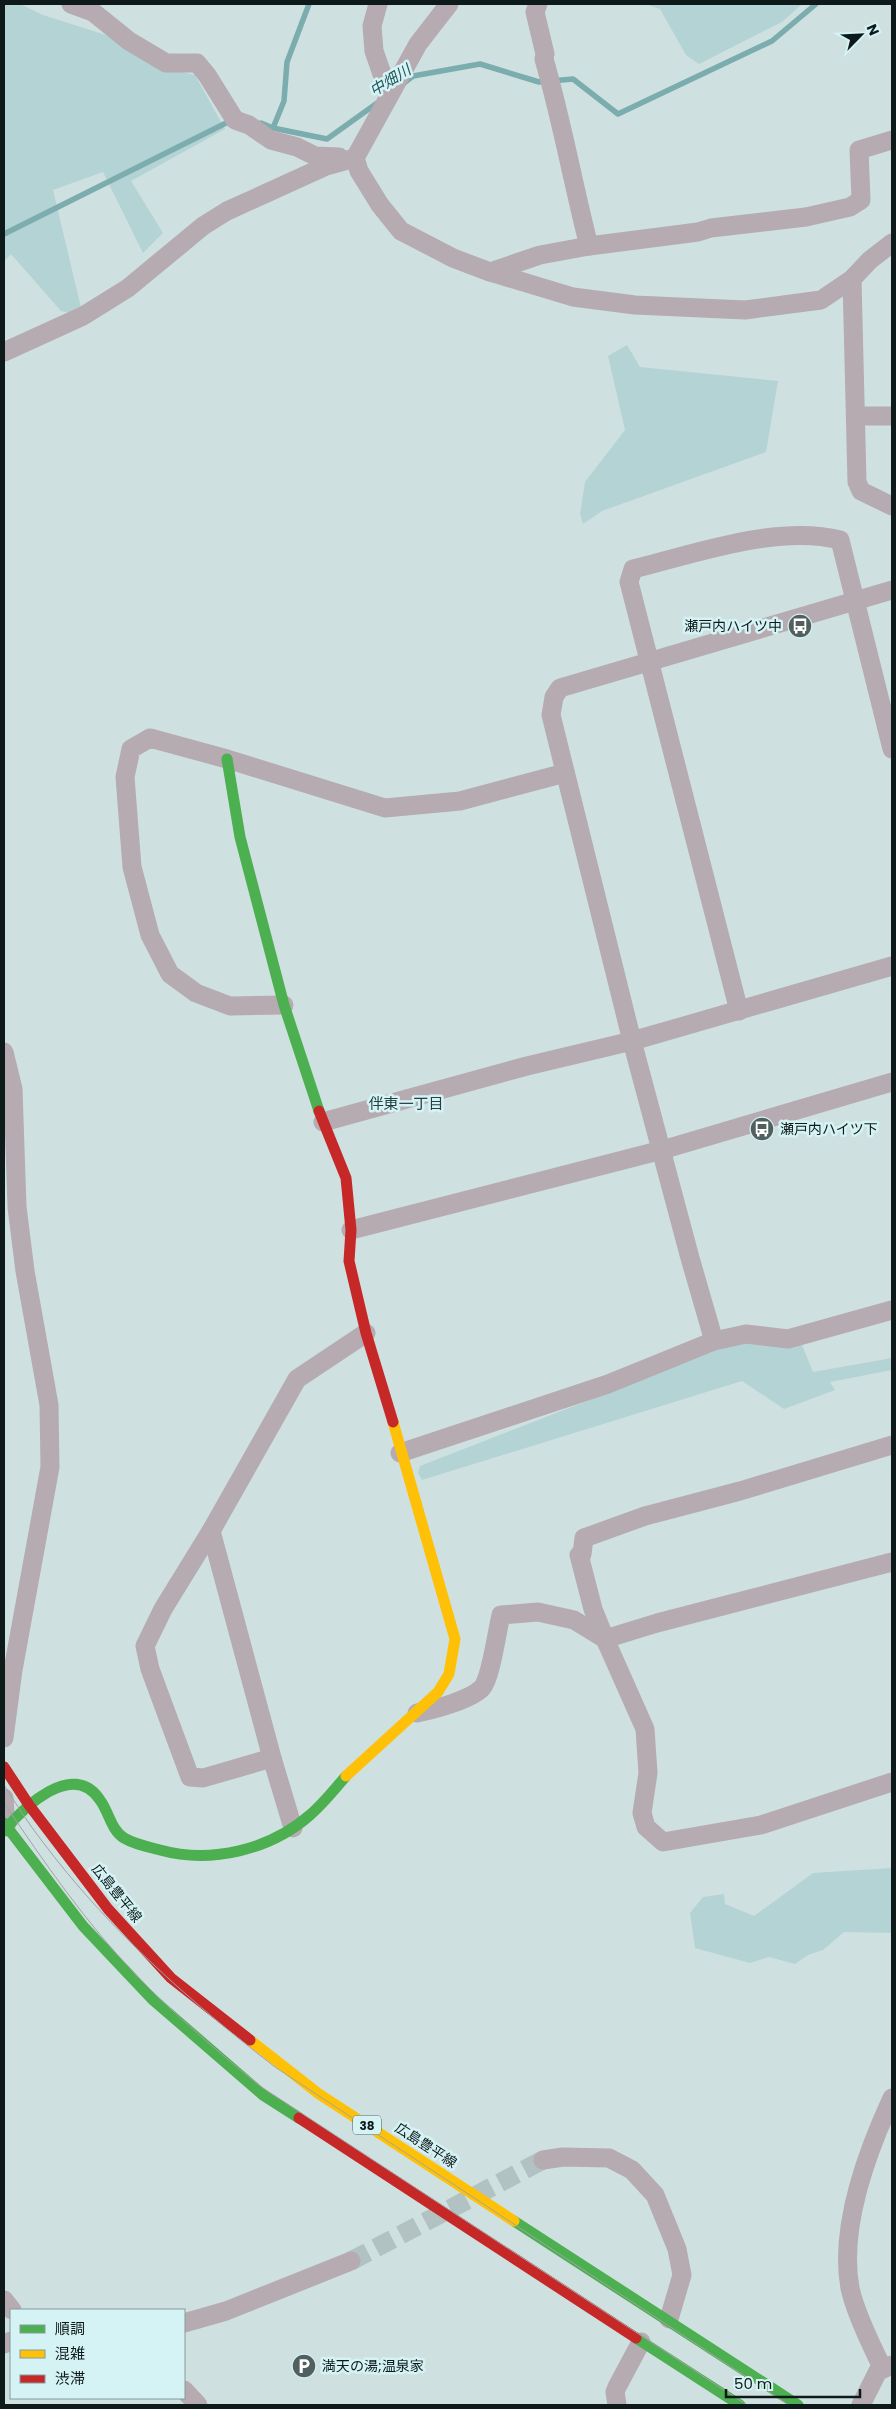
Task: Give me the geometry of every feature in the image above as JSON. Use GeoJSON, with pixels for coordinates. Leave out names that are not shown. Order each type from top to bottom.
{"type":"FeatureCollection","features":[{"type":"Feature","properties":{"kind":"main road"},"geometry":{"type":"LineString","coordinates":[[5,1827],[49,1790],[72,1784],[92,1789],[106,1807],[112,1826],[124,1838],[173,1853],[218,1855],[254,1846],[293,1828],[327,1798],[356,1766],[439,1691],[452,1665],[455,1639],[366,1333],[349,1261],[351,1230],[346,1178],[323,1122],[284,1005],[240,837],[226,759]]}},
{"type":"Feature","properties":{"kind":"main road","name":"広島豊平線"},"geometry":{"type":"LineString","coordinates":[[4,1767],[29,1805],[108,1909],[171,1978],[319,2094],[669,2319],[798,2405]]}},
{"type":"Feature","properties":{"kind":"main road","name":"38"},"geometry":{"type":"LineString","coordinates":[[5,1827],[84,1926],[146,1991],[262,2095],[740,2405]]}},
{"type":"Feature","properties":{"kind":"street"},"geometry":{"type":"LineString","coordinates":[[71,4],[93,12],[128,41],[166,63],[197,63],[207,75],[235,120],[249,125],[271,140],[297,147],[315,156],[355,158]]}},
{"type":"Feature","properties":{"kind":"street"},"geometry":{"type":"LineString","coordinates":[[378,4],[372,26],[374,51],[389,94]]}},
{"type":"Feature","properties":{"kind":"street"},"geometry":{"type":"LineString","coordinates":[[4,352],[84,316],[128,288],[203,226],[227,211],[326,166],[355,158],[380,116],[389,94],[418,44],[449,4]]}},
{"type":"Feature","properties":{"kind":"street"},"geometry":{"type":"LineString","coordinates":[[538,4],[535,12],[544,59],[559,110],[571,179],[589,246]]}},
{"type":"Feature","properties":{"kind":"street"},"geometry":{"type":"LineString","coordinates":[[490,272],[540,255],[589,246],[806,217],[850,207],[861,200],[859,150],[892,140]]}},
{"type":"Feature","properties":{"kind":"street"},"geometry":{"type":"LineString","coordinates":[[355,158],[359,171],[380,205],[400,231],[453,258],[490,272],[573,297],[635,304],[745,310],[821,300],[852,278],[870,260],[892,243]]}},
{"type":"Feature","properties":{"kind":"street"},"geometry":{"type":"LineString","coordinates":[[852,278],[858,482],[861,491],[892,506]]}},
{"type":"Feature","properties":{"kind":"street"},"geometry":{"type":"LineString","coordinates":[[857,416],[892,416]]}},
{"type":"Feature","properties":{"kind":"street"},"geometry":{"type":"LineString","coordinates":[[739,1011],[648,662],[629,582],[634,569],[757,538],[823,536],[840,540],[892,749]]}},
{"type":"Feature","properties":{"kind":"street"},"geometry":{"type":"LineString","coordinates":[[714,1341],[632,1041],[565,773],[551,715],[554,697],[560,688],[892,590]]}},
{"type":"Feature","properties":{"kind":"street"},"geometry":{"type":"LineString","coordinates":[[284,1005],[230,1006],[196,993],[170,974],[150,935],[132,867],[125,777],[131,749],[150,738],[226,759],[385,808],[460,801],[565,773]]}},
{"type":"Feature","properties":{"kind":"street"},"geometry":{"type":"LineString","coordinates":[[323,1122],[527,1066],[632,1041],[892,966]]}},
{"type":"Feature","properties":{"kind":"street"},"geometry":{"type":"LineString","coordinates":[[4,1052],[13,1090],[17,1207],[25,1271],[48,1405],[51,1435],[50,1467],[13,1670],[4,1738]]}},
{"type":"Feature","properties":{"kind":"street"},"geometry":{"type":"LineString","coordinates":[[351,1230],[662,1150],[892,1082]]}},
{"type":"Feature","properties":{"kind":"street"},"geometry":{"type":"LineString","coordinates":[[400,1453],[608,1384],[714,1341],[746,1334],[788,1339],[892,1310]]}},
{"type":"Feature","properties":{"kind":"street"},"geometry":{"type":"LineString","coordinates":[[272,1758],[203,1778],[190,1777],[150,1670],[145,1646],[163,1609],[211,1531],[297,1379],[366,1333]]}},
{"type":"Feature","properties":{"kind":"street"},"geometry":{"type":"LineString","coordinates":[[892,1445],[740,1491],[645,1516],[584,1538],[582,1554],[578,1555],[605,1639],[645,1729],[648,1773],[642,1813],[646,1827],[663,1842],[761,1825],[892,1782]]}},
{"type":"Feature","properties":{"kind":"street"},"geometry":{"type":"LineString","coordinates":[[211,1531],[272,1758],[293,1828]]}},
{"type":"Feature","properties":{"kind":"street"},"geometry":{"type":"LineString","coordinates":[[413,1714],[445,1707],[482,1688],[489,1674],[501,1616],[538,1612],[574,1620],[605,1639],[656,1623],[892,1562]]}},
{"type":"Feature","properties":{"kind":"street"},"geometry":{"type":"LineString","coordinates":[[4,1798],[5,1827]]}},
{"type":"Feature","properties":{"kind":"street"},"geometry":{"type":"LineString","coordinates":[[861,2405],[878,2371],[887,2367],[851,2290],[847,2265],[848,2228],[876,2133],[892,2098]]}},
{"type":"Feature","properties":{"kind":"street"},"geometry":{"type":"LineString","coordinates":[[543,2160],[563,2157],[609,2158],[632,2170],[654,2195],[677,2249],[682,2275],[669,2319]]}},
{"type":"Feature","properties":{"kind":"street"},"geometry":{"type":"LineString","coordinates":[[185,2323],[226,2311],[350,2261]]}},
{"type":"Feature","properties":{"kind":"street"},"geometry":{"type":"LineString","coordinates":[[617,2405],[615,2392],[641,2342]]}},
{"type":"Feature","properties":{"kind":"street"},"geometry":{"type":"LineString","coordinates":[[185,2391],[198,2405]]}},
{"type":"Feature","properties":{"kind":"shaded area"},"geometry":{"type":"Polygon","coordinates":[[[4,4],[20,4],[43,15],[109,36],[154,65],[195,75],[225,129],[131,181],[163,233],[143,253],[103,172],[53,190],[83,316],[61,311],[11,254],[4,261],[4,4]]]}},
{"type":"Feature","properties":{"kind":"shaded area"},"geometry":{"type":"Polygon","coordinates":[[[646,4],[802,4],[782,22],[699,64],[686,55],[660,9],[646,4]]]}},
{"type":"Feature","properties":{"kind":"shaded area"},"geometry":{"type":"Polygon","coordinates":[[[627,345],[640,367],[778,381],[766,452],[602,511],[583,524],[580,514],[585,482],[625,430],[608,356],[627,345]]]}},
{"type":"Feature","properties":{"kind":"shaded area"},"geometry":{"type":"Polygon","coordinates":[[[738,1342],[802,1345],[813,1372],[892,1358],[892,1370],[830,1382],[835,1390],[784,1409],[742,1381],[422,1480],[418,1473],[420,1466],[738,1342]]]}},
{"type":"Feature","properties":{"kind":"shaded area"},"geometry":{"type":"Polygon","coordinates":[[[892,1868],[892,1933],[844,1932],[823,1950],[808,1955],[795,1964],[769,1957],[750,1963],[695,1948],[690,1913],[703,1897],[724,1894],[725,1904],[754,1916],[813,1873],[892,1868]]]}},
{"type":"Feature","properties":{"kind":"waterway"},"geometry":{"type":"LineString","coordinates":[[273,128],[284,101],[287,62],[309,4]]}},
{"type":"Feature","properties":{"kind":"waterway","name":"中畑川"},"geometry":{"type":"LineString","coordinates":[[404,83],[413,76],[480,64],[539,82],[573,79],[618,114],[772,41],[816,4]]}},
{"type":"Feature","properties":{"kind":"waterway","name":"中畑川"},"geometry":{"type":"LineString","coordinates":[[261,123],[273,128],[327,139],[380,101]]}},
{"type":"Feature","properties":{"kind":"waterway","name":"中畑川"},"geometry":{"type":"LineString","coordinates":[[4,234],[232,120]]}},
{"type":"Feature","properties":{"kind":"tunnel"},"geometry":{"type":"LineString","coordinates":[[351,2261],[543,2160]]}},
{"type":"Feature","properties":{"kind":"tram line"},"geometry":{"type":"LineString","coordinates":[[4,1785],[37,1834],[94,1904],[122,1934],[181,1990],[243,2042],[275,2067],[789,2405]]}},
{"type":"Feature","properties":{"kind":"tram line"},"geometry":{"type":"LineString","coordinates":[[4,1803],[66,1892],[136,1975],[212,2046],[260,2086],[747,2405]]}},
{"type":"Feature","properties":{"kind":"traffic: fast"},"geometry":{"type":"LineString","coordinates":[[227,759],[240,837],[284,1005],[319,1111]]}},
{"type":"Feature","properties":{"kind":"traffic: fast"},"geometry":{"type":"LineString","coordinates":[[4,1831],[12,1821],[36,1800],[63,1786],[76,1784],[89,1789],[100,1800],[113,1826],[120,1835],[137,1844],[179,1854],[199,1855],[239,1851],[277,1837],[294,1827],[310,1815],[346,1776]]}},
{"type":"Feature","properties":{"kind":"traffic: fast"},"geometry":{"type":"LineString","coordinates":[[4,1823],[83,1926],[152,1999],[263,2095],[299,2118]]}},
{"type":"Feature","properties":{"kind":"traffic: fast"},"geometry":{"type":"LineString","coordinates":[[514,2221],[798,2405]]}},
{"type":"Feature","properties":{"kind":"traffic: fast"},"geometry":{"type":"LineString","coordinates":[[636,2338],[740,2405]]}},
{"type":"Feature","properties":{"kind":"traffic: slow"},"geometry":{"type":"LineString","coordinates":[[346,1776],[438,1692],[449,1674],[455,1639],[393,1422]]}},
{"type":"Feature","properties":{"kind":"traffic: slow"},"geometry":{"type":"LineString","coordinates":[[250,2040],[319,2094],[514,2221]]}},
{"type":"Feature","properties":{"kind":"traffic: jam"},"geometry":{"type":"LineString","coordinates":[[319,1111],[346,1178],[351,1230],[349,1261],[366,1333],[393,1422]]}},
{"type":"Feature","properties":{"kind":"traffic: jam"},"geometry":{"type":"LineString","coordinates":[[4,1767],[29,1805],[108,1909],[171,1978],[250,2040]]}},
{"type":"Feature","properties":{"kind":"traffic: jam"},"geometry":{"type":"LineString","coordinates":[[299,2118],[636,2338]]}},
{"type":"Feature","properties":{"kind":"place","name":"瀬戸内ハイツ中"},"geometry":{"type":"Point","coordinates":[800,626]}},
{"type":"Feature","properties":{"kind":"place","name":"瀬戸内ハイツ下"},"geometry":{"type":"Point","coordinates":[762,1129]}},
{"type":"Feature","properties":{"kind":"place","name":"満天の湯;温泉家"},"geometry":{"type":"Point","coordinates":[304,2366]}},
{"type":"Feature","properties":{"kind":"district","name":"伴東一丁目"},"geometry":{"type":"Point","coordinates":[406,1103]}}]}
